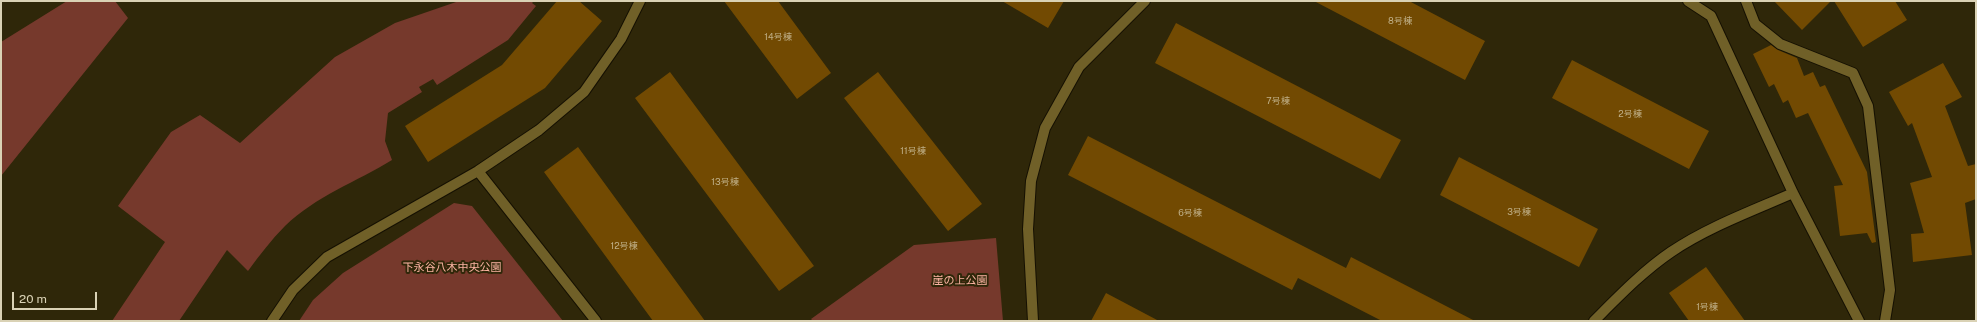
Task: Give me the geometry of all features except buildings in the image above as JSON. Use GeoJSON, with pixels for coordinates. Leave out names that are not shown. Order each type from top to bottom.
{"type":"FeatureCollection","features":[{"type":"Feature","properties":{"kind":"street"},"geometry":{"type":"LineString","coordinates":[[272,321],[293,290],[327,257],[478,171],[539,130],[584,92],[622,39],[640,1]]}},
{"type":"Feature","properties":{"kind":"street"},"geometry":{"type":"LineString","coordinates":[[1034,321],[1028,229],[1030,189],[1045,128],[1079,67],[1144,1]]}},
{"type":"Feature","properties":{"kind":"street"},"geometry":{"type":"LineString","coordinates":[[1688,1],[1711,16],[1792,193],[1859,321]]}},
{"type":"Feature","properties":{"kind":"street"},"geometry":{"type":"LineString","coordinates":[[1746,1],[1755,24],[1780,44],[1853,73],[1868,106],[1890,290],[1885,321]]}},
{"type":"Feature","properties":{"kind":"street"},"geometry":{"type":"LineString","coordinates":[[478,171],[596,321]]}},
{"type":"Feature","properties":{"kind":"street"},"geometry":{"type":"LineString","coordinates":[[1594,321],[1636,280],[1672,252],[1722,224],[1792,193]]}},
{"type":"Feature","properties":{"kind":"green space"},"geometry":{"type":"Polygon","coordinates":[[[67,1],[115,1],[128,18],[1,176],[1,42],[67,1]]]}},
{"type":"Feature","properties":{"kind":"green space"},"geometry":{"type":"Polygon","coordinates":[[[459,1],[534,1],[532,3],[536,6],[508,40],[437,85],[433,79],[419,87],[422,92],[388,113],[385,141],[392,160],[323,198],[297,215],[275,237],[248,271],[227,250],[179,321],[112,321],[165,242],[118,206],[171,132],[200,115],[240,143],[335,57],[395,23],[459,1]]]}},
{"type":"Feature","properties":{"kind":"green space","name":"下永谷八木中央公園"},"geometry":{"type":"Polygon","coordinates":[[[454,203],[472,206],[563,321],[299,321],[313,300],[343,273],[454,203]]]}},
{"type":"Feature","properties":{"kind":"green space","name":"崖の上公園"},"geometry":{"type":"Polygon","coordinates":[[[996,238],[1003,321],[813,321],[811,319],[914,245],[996,238]]]}}]}
